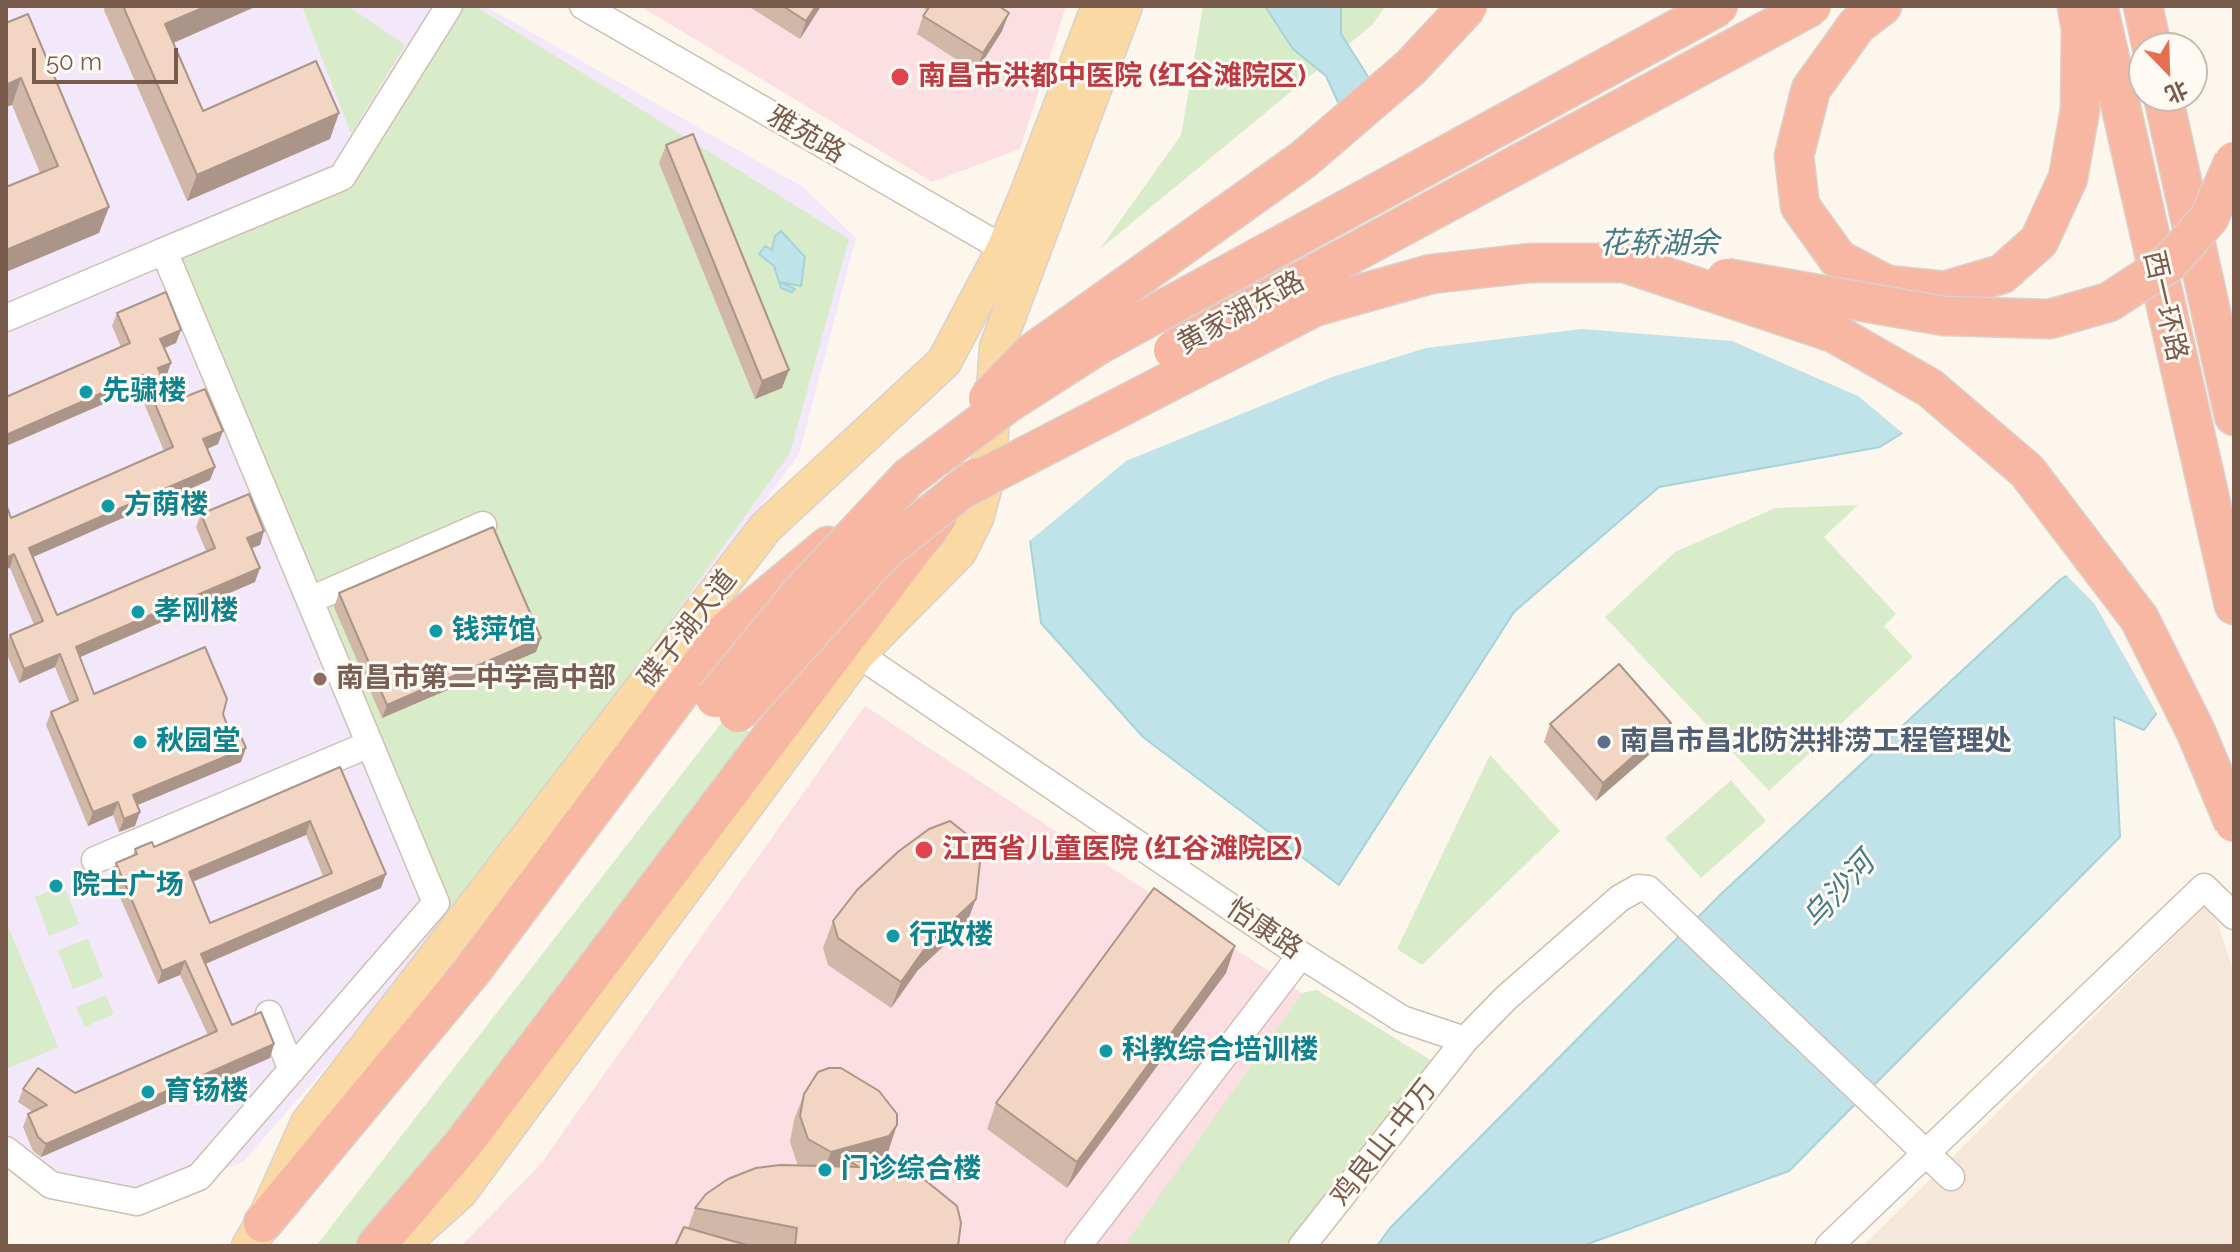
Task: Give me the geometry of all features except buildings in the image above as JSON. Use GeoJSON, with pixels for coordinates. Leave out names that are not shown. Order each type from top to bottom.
{"type":"FeatureCollection","features":[{"type":"Feature","properties":{"kind":"highway"},"geometry":{"type":"LineString","coordinates":[[256,1235],[471,972],[727,630],[909,477],[1032,353],[1304,159],[1411,67],[1468,6]]}},
{"type":"Feature","properties":{"kind":"highway","name":"黄家湖东路"},"geometry":{"type":"LineString","coordinates":[[1719,6],[1100,344],[1008,403],[909,477],[799,595],[727,706],[883,552],[958,491],[1109,386],[1812,6]]}},
{"type":"Feature","properties":{"kind":"highway"},"geometry":{"type":"LineString","coordinates":[[1882,6],[1857,25],[1811,89],[1794,156],[1800,206],[1838,259],[1887,285],[1945,291],[2002,274],[2039,241],[2068,178],[2080,110],[2081,29],[2077,6]]}},
{"type":"Feature","properties":{"kind":"highway","name":"西一环路"},"geometry":{"type":"LineString","coordinates":[[2098,6],[2234,605]]}},
{"type":"Feature","properties":{"kind":"highway"},"geometry":{"type":"LineString","coordinates":[[2143,6],[2149,32]]}},
{"type":"Feature","properties":{"kind":"highway","name":"西一环路"},"geometry":{"type":"LineString","coordinates":[[2167,112],[2234,416]]}},
{"type":"Feature","properties":{"kind":"highway"},"geometry":{"type":"LineString","coordinates":[[376,1246],[464,1143],[958,491],[1314,307],[1431,274],[1530,263],[1625,263],[1800,289],[1944,316],[2050,319],[2109,302],[2169,263],[2209,218],[2234,161]]}},
{"type":"Feature","properties":{"kind":"highway"},"geometry":{"type":"LineString","coordinates":[[1625,263],[1834,333],[1930,388],[2027,471],[2139,618],[2196,732],[2234,823]]}},
{"type":"Feature","properties":{"kind":"main road","name":"碟子湖大道"},"geometry":{"type":"LineString","coordinates":[[400,1246],[460,1192],[858,654],[959,552],[976,518],[988,475],[997,347],[1017,256],[1099,6]]}},
{"type":"Feature","properties":{"kind":"main road","name":"碟子湖大道"},"geometry":{"type":"LineString","coordinates":[[256,1235],[308,1123],[766,527],[944,362],[1017,256],[1125,6]]}},
{"type":"Feature","properties":{"kind":"street"},"geometry":{"type":"LineString","coordinates":[[6,318],[342,177],[449,6]]}},
{"type":"Feature","properties":{"kind":"street","name":"雅苑路"},"geometry":{"type":"LineString","coordinates":[[583,6],[1017,256]]}},
{"type":"Feature","properties":{"kind":"street"},"geometry":{"type":"LineString","coordinates":[[6,1150],[51,1185],[137,1202],[199,1177],[436,903],[164,251]]}},
{"type":"Feature","properties":{"kind":"street"},"geometry":{"type":"LineString","coordinates":[[310,600],[483,525]]}},
{"type":"Feature","properties":{"kind":"street","name":"怡康路"},"geometry":{"type":"LineString","coordinates":[[858,654],[1301,955],[1402,1019],[1465,1040]]}},
{"type":"Feature","properties":{"kind":"street"},"geometry":{"type":"LineString","coordinates":[[95,860],[370,744]]}},
{"type":"Feature","properties":{"kind":"street"},"geometry":{"type":"LineString","coordinates":[[1829,1246],[2204,887],[2234,916]]}},
{"type":"Feature","properties":{"kind":"street"},"geometry":{"type":"LineString","coordinates":[[1465,1040],[1506,998],[1620,898],[1638,888],[1648,889],[1951,1177]]}},
{"type":"Feature","properties":{"kind":"street"},"geometry":{"type":"LineString","coordinates":[[1078,1246],[1301,955]]}},
{"type":"Feature","properties":{"kind":"street"},"geometry":{"type":"LineString","coordinates":[[269,1014],[292,1070]]}},
{"type":"Feature","properties":{"kind":"street","name":"鸡良山-中万"},"geometry":{"type":"LineString","coordinates":[[1302,1246],[1465,1040]]}},
{"type":"Feature","properties":{"kind":"shaded area","name":"南昌市第二中学高中部"},"geometry":{"type":"Polygon","coordinates":[[[6,6],[485,6],[803,187],[856,238],[799,454],[470,903],[243,1162],[137,1202],[51,1185],[6,1150],[6,6]]]}},
{"type":"Feature","properties":{"kind":"shaded area","name":"南昌市洪都中医院 (红谷滩院区)"},"geometry":{"type":"Polygon","coordinates":[[[640,6],[1066,6],[1020,149],[932,182],[640,6]]]}},
{"type":"Feature","properties":{"kind":"shaded area","name":"江西省儿童医院 (红谷滩院区)"},"geometry":{"type":"Polygon","coordinates":[[[865,706],[1302,993],[1135,1246],[461,1246],[540,1165],[865,706]]]}},
{"type":"Feature","properties":{"kind":"shaded area"},"geometry":{"type":"Polygon","coordinates":[[[2210,901],[2234,972],[2234,1246],[1863,1246],[2210,901]]]}},
{"type":"Feature","properties":{"kind":"green space"},"geometry":{"type":"Polygon","coordinates":[[[302,6],[348,6],[405,45],[351,134],[302,6]]]}},
{"type":"Feature","properties":{"kind":"green space"},"geometry":{"type":"Polygon","coordinates":[[[461,6],[475,6],[849,239],[790,453],[538,806],[447,920],[176,258],[332,196],[461,6]]]}},
{"type":"Feature","properties":{"kind":"green space"},"geometry":{"type":"Polygon","coordinates":[[[1203,6],[1386,6],[1372,25],[1100,249],[1181,135],[1203,6]]]}},
{"type":"Feature","properties":{"kind":"green space"},"geometry":{"type":"Polygon","coordinates":[[[1858,505],[1824,537],[1896,614],[1884,626],[1913,657],[1769,791],[1605,617],[1675,552],[1775,508],[1858,505]]]}},
{"type":"Feature","properties":{"kind":"green space"},"geometry":{"type":"Polygon","coordinates":[[[726,717],[758,737],[367,1246],[316,1246],[726,717]]]}},
{"type":"Feature","properties":{"kind":"green space"},"geometry":{"type":"Polygon","coordinates":[[[1490,755],[1560,831],[1422,965],[1397,949],[1490,755]]]}},
{"type":"Feature","properties":{"kind":"green space"},"geometry":{"type":"Polygon","coordinates":[[[1731,780],[1766,821],[1701,878],[1665,838],[1731,780]]]}},
{"type":"Feature","properties":{"kind":"green space"},"geometry":{"type":"Polygon","coordinates":[[[64,885],[79,924],[49,936],[35,897],[64,885]]]}},
{"type":"Feature","properties":{"kind":"green space"},"geometry":{"type":"Polygon","coordinates":[[[6,921],[58,1047],[6,1069],[6,921]]]}},
{"type":"Feature","properties":{"kind":"green space"},"geometry":{"type":"Polygon","coordinates":[[[88,939],[103,977],[73,989],[58,950],[88,939]]]}},
{"type":"Feature","properties":{"kind":"green space"},"geometry":{"type":"Polygon","coordinates":[[[1317,990],[1432,1061],[1285,1246],[1124,1246],[1302,993],[1317,990]]]}},
{"type":"Feature","properties":{"kind":"green space"},"geometry":{"type":"Polygon","coordinates":[[[106,995],[114,1014],[85,1027],[76,1007],[106,995]]]}},
{"type":"Feature","properties":{"kind":"water","name":"花轿湖余"},"geometry":{"type":"Polygon","coordinates":[[[1265,6],[1341,6],[1341,34],[1412,146],[1980,154],[1987,380],[1880,447],[1659,487],[1514,612],[1339,885],[1143,737],[1041,623],[1024,495],[1374,181],[1326,76],[1293,49],[1265,6]]]}},
{"type":"Feature","properties":{"kind":"water"},"geometry":{"type":"Polygon","coordinates":[[[781,231],[805,257],[801,286],[780,282],[795,289],[792,292],[781,288],[774,266],[759,254],[765,246],[772,250],[775,236],[781,231]]]}},
{"type":"Feature","properties":{"kind":"water","name":"乌沙河"},"geometry":{"type":"Polygon","coordinates":[[[2234,483],[2213,638],[2144,730],[2114,717],[2120,837],[1789,1171],[1582,1246],[1377,1246],[1390,1228],[1721,894],[2061,579],[2234,483]]]}},
{"type":"Feature","properties":{"kind":"pier"},"geometry":{"type":"Polygon","coordinates":[[[1556,6],[2011,6],[2016,38],[1984,153],[2016,202],[2082,199],[2086,204],[2061,278],[1990,383],[1906,436],[1858,396],[1732,341],[1582,329],[1426,348],[1332,377],[1126,461],[1026,544],[1021,492],[1370,180],[1336,108],[1374,78],[1413,141],[1556,6]]]}},
{"type":"Feature","properties":{"kind":"pier"},"geometry":{"type":"Polygon","coordinates":[[[2234,479],[2234,635],[2215,641],[2159,717],[2094,603],[2064,573],[2234,479]]]}},
{"type":"Feature","properties":{"kind":"place","name":"南昌市洪都中医院 (红谷滩院区)"},"geometry":{"type":"Point","coordinates":[900,77]}},
{"type":"Feature","properties":{"kind":"place","name":"先骕楼"},"geometry":{"type":"Point","coordinates":[86,392]}},
{"type":"Feature","properties":{"kind":"place","name":"方荫楼"},"geometry":{"type":"Point","coordinates":[108,506]}},
{"type":"Feature","properties":{"kind":"place","name":"孝刚楼"},"geometry":{"type":"Point","coordinates":[138,612]}},
{"type":"Feature","properties":{"kind":"place","name":"钱萍馆"},"geometry":{"type":"Point","coordinates":[436,631]}},
{"type":"Feature","properties":{"kind":"place","name":"南昌市第二中学高中部"},"geometry":{"type":"Point","coordinates":[320,679]}},
{"type":"Feature","properties":{"kind":"place","name":"秋园堂"},"geometry":{"type":"Point","coordinates":[140,742]}},
{"type":"Feature","properties":{"kind":"place","name":"南昌市昌北防洪排涝工程管理处"},"geometry":{"type":"Point","coordinates":[1604,742]}},
{"type":"Feature","properties":{"kind":"place","name":"江西省儿童医院 (红谷滩院区)"},"geometry":{"type":"Point","coordinates":[924,850]}},
{"type":"Feature","properties":{"kind":"place","name":"院士广场"},"geometry":{"type":"Point","coordinates":[56,886]}},
{"type":"Feature","properties":{"kind":"place","name":"行政楼"},"geometry":{"type":"Point","coordinates":[893,936]}},
{"type":"Feature","properties":{"kind":"place","name":"科教综合培训楼"},"geometry":{"type":"Point","coordinates":[1106,1051]}},
{"type":"Feature","properties":{"kind":"place","name":"育钖楼"},"geometry":{"type":"Point","coordinates":[148,1092]}},
{"type":"Feature","properties":{"kind":"place","name":"门诊综合楼"},"geometry":{"type":"Point","coordinates":[825,1170]}}]}
